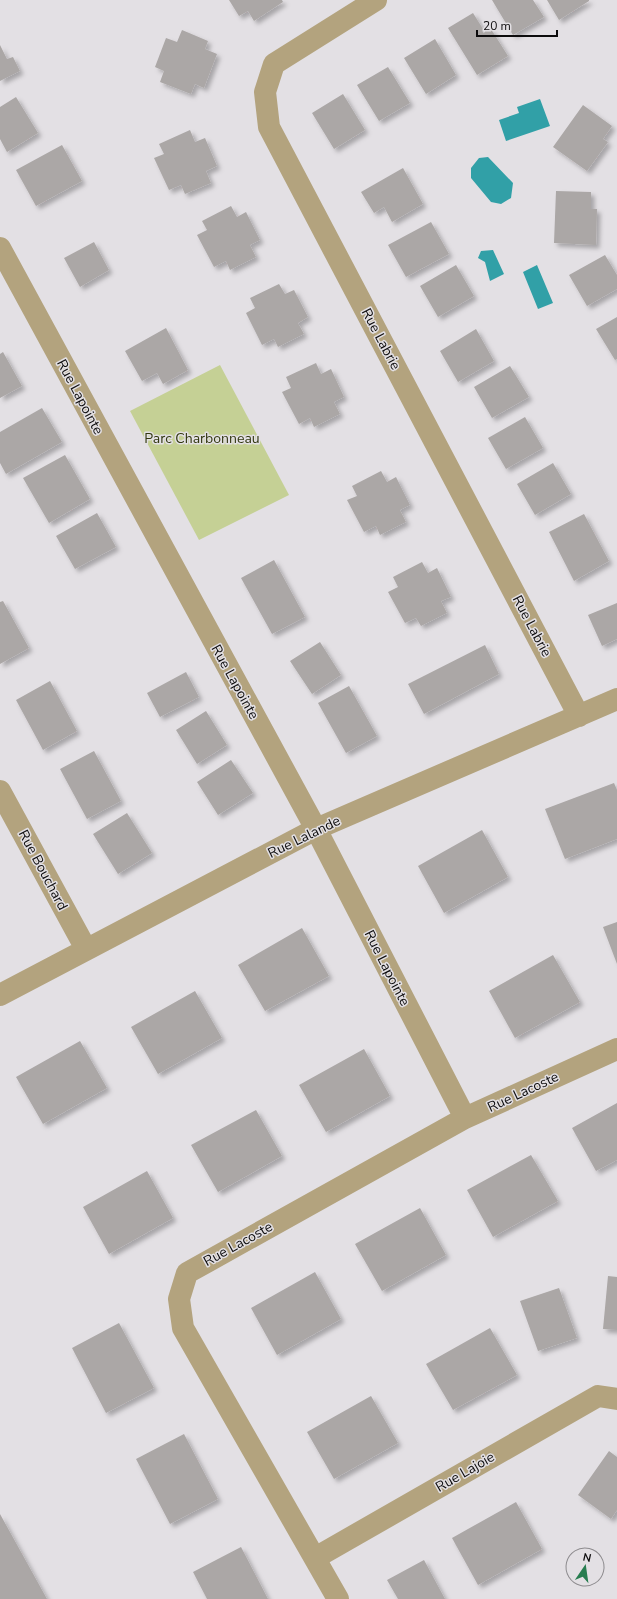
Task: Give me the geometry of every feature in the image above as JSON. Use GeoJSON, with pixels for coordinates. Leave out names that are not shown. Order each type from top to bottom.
{"type":"FeatureCollection","features":[{"type":"Feature","properties":{"kind":"street","name":"Rue Labrie"},"geometry":{"type":"LineString","coordinates":[[376,0],[274,64],[265,92],[269,127],[579,716]]}},
{"type":"Feature","properties":{"kind":"street","name":"Rue Lapointe"},"geometry":{"type":"LineString","coordinates":[[0,248],[316,829],[465,1118]]}},
{"type":"Feature","properties":{"kind":"street","name":"Rue Lalande"},"geometry":{"type":"LineString","coordinates":[[0,995],[316,829],[617,699]]}},
{"type":"Feature","properties":{"kind":"street","name":"Rue Bouchard"},"geometry":{"type":"LineString","coordinates":[[0,792],[86,949]]}},
{"type":"Feature","properties":{"kind":"street","name":"Rue Lacoste"},"geometry":{"type":"LineString","coordinates":[[338,1599],[183,1328],[179,1300],[187,1273],[465,1118],[617,1049]]}},
{"type":"Feature","properties":{"kind":"street","name":"Rue Lajoie"},"geometry":{"type":"LineString","coordinates":[[315,1558],[598,1396],[617,1398]]}},
{"type":"Feature","properties":{"kind":"green space","name":"Parc Charbonneau"},"geometry":{"type":"Polygon","coordinates":[[[220,365],[289,495],[199,540],[130,411],[220,365]]]}},
{"type":"Feature","properties":{"kind":"water"},"geometry":{"type":"Polygon","coordinates":[[[540,99],[550,126],[506,141],[499,120],[519,113],[517,107],[540,99]]]}},
{"type":"Feature","properties":{"kind":"water"},"geometry":{"type":"Polygon","coordinates":[[[488,157],[513,183],[511,198],[501,204],[491,202],[471,178],[471,168],[479,158],[488,157]]]}},
{"type":"Feature","properties":{"kind":"water"},"geometry":{"type":"Polygon","coordinates":[[[493,250],[504,274],[490,281],[485,262],[478,258],[481,251],[493,250]]]}},
{"type":"Feature","properties":{"kind":"water"},"geometry":{"type":"Polygon","coordinates":[[[537,265],[553,303],[538,309],[523,272],[537,265]]]}},
{"type":"Feature","properties":{"kind":"building"},"geometry":{"type":"Polygon","coordinates":[[[229,0],[282,0],[283,2],[254,21],[248,11],[239,16],[229,0]]]}},
{"type":"Feature","properties":{"kind":"building"},"geometry":{"type":"Polygon","coordinates":[[[492,0],[533,0],[544,17],[513,35],[492,0]]]}},
{"type":"Feature","properties":{"kind":"building"},"geometry":{"type":"Polygon","coordinates":[[[547,0],[589,0],[589,1],[559,20],[547,0]]]}},
{"type":"Feature","properties":{"kind":"building"},"geometry":{"type":"Polygon","coordinates":[[[473,13],[483,29],[491,29],[508,56],[477,75],[448,28],[473,13]]]}},
{"type":"Feature","properties":{"kind":"building"},"geometry":{"type":"Polygon","coordinates":[[[182,30],[208,41],[205,49],[217,54],[204,88],[195,84],[191,94],[160,82],[164,71],[155,67],[166,38],[177,42],[182,30]]]}},
{"type":"Feature","properties":{"kind":"building"},"geometry":{"type":"Polygon","coordinates":[[[435,39],[456,75],[426,94],[404,58],[435,39]]]}},
{"type":"Feature","properties":{"kind":"building"},"geometry":{"type":"Polygon","coordinates":[[[0,45],[7,59],[13,57],[20,71],[0,81],[0,45]]]}},
{"type":"Feature","properties":{"kind":"building"},"geometry":{"type":"Polygon","coordinates":[[[388,67],[410,103],[379,121],[357,85],[388,67]]]}},
{"type":"Feature","properties":{"kind":"building"},"geometry":{"type":"Polygon","coordinates":[[[343,94],[365,130],[334,149],[312,113],[343,94]]]}},
{"type":"Feature","properties":{"kind":"building"},"geometry":{"type":"Polygon","coordinates":[[[16,97],[38,133],[7,152],[0,139],[0,107],[16,97]]]}},
{"type":"Feature","properties":{"kind":"building"},"geometry":{"type":"Polygon","coordinates":[[[583,105],[612,126],[603,139],[608,142],[587,171],[553,147],[583,105]]]}},
{"type":"Feature","properties":{"kind":"building"},"geometry":{"type":"Polygon","coordinates":[[[190,130],[195,142],[205,138],[217,166],[206,171],[211,183],[185,194],[181,185],[169,190],[154,158],[164,154],[159,144],[190,130]]]}},
{"type":"Feature","properties":{"kind":"building"},"geometry":{"type":"Polygon","coordinates":[[[62,145],[82,181],[36,206],[16,170],[62,145]]]}},
{"type":"Feature","properties":{"kind":"building"},"geometry":{"type":"Polygon","coordinates":[[[403,168],[423,204],[392,222],[384,207],[374,213],[361,192],[403,168]]]}},
{"type":"Feature","properties":{"kind":"building"},"geometry":{"type":"Polygon","coordinates":[[[556,191],[591,192],[591,209],[597,209],[596,245],[554,243],[556,191]]]}},
{"type":"Feature","properties":{"kind":"building"},"geometry":{"type":"Polygon","coordinates":[[[231,206],[237,217],[246,212],[260,240],[250,245],[256,257],[230,270],[226,261],[214,267],[197,235],[207,230],[202,221],[231,206]]]}},
{"type":"Feature","properties":{"kind":"building"},"geometry":{"type":"Polygon","coordinates":[[[431,222],[449,254],[406,277],[388,245],[431,222]]]}},
{"type":"Feature","properties":{"kind":"building"},"geometry":{"type":"Polygon","coordinates":[[[94,242],[109,270],[80,287],[64,258],[94,242]]]}},
{"type":"Feature","properties":{"kind":"building"},"geometry":{"type":"Polygon","coordinates":[[[605,255],[617,275],[617,289],[587,306],[569,275],[605,255]]]}},
{"type":"Feature","properties":{"kind":"building"},"geometry":{"type":"Polygon","coordinates":[[[456,265],[474,296],[438,317],[420,286],[456,265]]]}},
{"type":"Feature","properties":{"kind":"building"},"geometry":{"type":"Polygon","coordinates":[[[279,284],[285,294],[294,290],[308,317],[298,323],[304,334],[278,347],[274,339],[262,345],[246,313],[255,308],[250,298],[279,284]]]}},
{"type":"Feature","properties":{"kind":"building"},"geometry":{"type":"Polygon","coordinates":[[[617,317],[617,359],[615,360],[596,329],[617,317]]]}},
{"type":"Feature","properties":{"kind":"building"},"geometry":{"type":"Polygon","coordinates":[[[166,328],[188,370],[163,384],[157,373],[142,381],[125,351],[166,328]]]}},
{"type":"Feature","properties":{"kind":"building"},"geometry":{"type":"Polygon","coordinates":[[[476,329],[494,361],[458,382],[440,351],[476,329]]]}},
{"type":"Feature","properties":{"kind":"building"},"geometry":{"type":"Polygon","coordinates":[[[3,352],[22,386],[0,398],[0,354],[3,352]]]}},
{"type":"Feature","properties":{"kind":"building"},"geometry":{"type":"Polygon","coordinates":[[[316,363],[321,374],[331,369],[344,397],[334,402],[340,414],[314,427],[310,418],[299,424],[282,392],[291,388],[286,377],[316,363]]]}},
{"type":"Feature","properties":{"kind":"building"},"geometry":{"type":"Polygon","coordinates":[[[510,366],[529,397],[492,418],[474,387],[510,366]]]}},
{"type":"Feature","properties":{"kind":"building"},"geometry":{"type":"Polygon","coordinates":[[[42,408],[62,442],[6,474],[0,463],[0,432],[42,408]]]}},
{"type":"Feature","properties":{"kind":"building"},"geometry":{"type":"Polygon","coordinates":[[[525,417],[543,448],[506,469],[488,438],[525,417]]]}},
{"type":"Feature","properties":{"kind":"building"},"geometry":{"type":"Polygon","coordinates":[[[65,455],[90,499],[49,523],[23,478],[65,455]]]}},
{"type":"Feature","properties":{"kind":"building"},"geometry":{"type":"Polygon","coordinates":[[[553,463],[571,494],[535,515],[517,484],[553,463]]]}},
{"type":"Feature","properties":{"kind":"building"},"geometry":{"type":"Polygon","coordinates":[[[381,471],[387,482],[396,477],[410,505],[400,510],[406,522],[380,535],[376,526],[364,532],[347,500],[357,496],[352,486],[381,471]]]}},
{"type":"Feature","properties":{"kind":"building"},"geometry":{"type":"Polygon","coordinates":[[[97,513],[116,547],[75,569],[56,536],[97,513]]]}},
{"type":"Feature","properties":{"kind":"building"},"geometry":{"type":"Polygon","coordinates":[[[584,514],[609,561],[574,581],[549,532],[584,514]]]}},
{"type":"Feature","properties":{"kind":"building"},"geometry":{"type":"Polygon","coordinates":[[[274,560],[305,617],[272,634],[241,578],[274,560]]]}},
{"type":"Feature","properties":{"kind":"building"},"geometry":{"type":"Polygon","coordinates":[[[422,562],[428,573],[437,568],[451,597],[441,601],[447,613],[421,626],[416,618],[405,623],[388,592],[398,587],[393,577],[422,562]]]}},
{"type":"Feature","properties":{"kind":"building"},"geometry":{"type":"Polygon","coordinates":[[[3,601],[29,648],[0,664],[0,602],[3,601]]]}},
{"type":"Feature","properties":{"kind":"building"},"geometry":{"type":"Polygon","coordinates":[[[617,603],[617,639],[602,646],[588,615],[617,603]]]}},
{"type":"Feature","properties":{"kind":"building"},"geometry":{"type":"Polygon","coordinates":[[[320,642],[341,675],[312,694],[290,661],[320,642]]]}},
{"type":"Feature","properties":{"kind":"building"},"geometry":{"type":"Polygon","coordinates":[[[485,645],[499,674],[424,714],[408,684],[485,645]]]}},
{"type":"Feature","properties":{"kind":"building"},"geometry":{"type":"Polygon","coordinates":[[[186,672],[199,697],[160,717],[147,693],[186,672]]]}},
{"type":"Feature","properties":{"kind":"building"},"geometry":{"type":"Polygon","coordinates":[[[50,681],[77,731],[43,750],[16,700],[50,681]]]}},
{"type":"Feature","properties":{"kind":"building"},"geometry":{"type":"Polygon","coordinates":[[[349,686],[377,736],[346,753],[318,703],[349,686]]]}},
{"type":"Feature","properties":{"kind":"building"},"geometry":{"type":"Polygon","coordinates":[[[206,711],[227,745],[197,764],[176,730],[206,711]]]}},
{"type":"Feature","properties":{"kind":"building"},"geometry":{"type":"Polygon","coordinates":[[[94,751],[121,801],[87,819],[60,769],[94,751]]]}},
{"type":"Feature","properties":{"kind":"building"},"geometry":{"type":"Polygon","coordinates":[[[231,760],[253,793],[218,815],[197,782],[231,760]]]}},
{"type":"Feature","properties":{"kind":"building"},"geometry":{"type":"Polygon","coordinates":[[[614,783],[617,790],[617,839],[565,859],[545,809],[614,783]]]}},
{"type":"Feature","properties":{"kind":"building"},"geometry":{"type":"Polygon","coordinates":[[[127,813],[152,853],[118,874],[93,834],[127,813]]]}},
{"type":"Feature","properties":{"kind":"building"},"geometry":{"type":"Polygon","coordinates":[[[482,830],[508,877],[444,913],[418,866],[482,830]]]}},
{"type":"Feature","properties":{"kind":"building"},"geometry":{"type":"Polygon","coordinates":[[[617,922],[617,964],[603,927],[617,922]]]}},
{"type":"Feature","properties":{"kind":"building"},"geometry":{"type":"Polygon","coordinates":[[[302,928],[329,976],[265,1011],[238,965],[302,928]]]}},
{"type":"Feature","properties":{"kind":"building"},"geometry":{"type":"Polygon","coordinates":[[[553,955],[580,1002],[515,1038],[489,991],[553,955]]]}},
{"type":"Feature","properties":{"kind":"building"},"geometry":{"type":"Polygon","coordinates":[[[195,991],[222,1038],[158,1074],[131,1027],[195,991]]]}},
{"type":"Feature","properties":{"kind":"building"},"geometry":{"type":"Polygon","coordinates":[[[80,1041],[107,1088],[43,1124],[16,1077],[80,1041]]]}},
{"type":"Feature","properties":{"kind":"building"},"geometry":{"type":"Polygon","coordinates":[[[364,1049],[390,1096],[326,1132],[299,1085],[364,1049]]]}},
{"type":"Feature","properties":{"kind":"building"},"geometry":{"type":"Polygon","coordinates":[[[617,1103],[617,1160],[596,1171],[572,1128],[617,1103]]]}},
{"type":"Feature","properties":{"kind":"building"},"geometry":{"type":"Polygon","coordinates":[[[256,1110],[282,1156],[218,1192],[191,1145],[256,1110]]]}},
{"type":"Feature","properties":{"kind":"building"},"geometry":{"type":"Polygon","coordinates":[[[531,1155],[558,1201],[493,1237],[467,1190],[531,1155]]]}},
{"type":"Feature","properties":{"kind":"building"},"geometry":{"type":"Polygon","coordinates":[[[147,1171],[173,1218],[109,1254],[83,1207],[147,1171]]]}},
{"type":"Feature","properties":{"kind":"building"},"geometry":{"type":"Polygon","coordinates":[[[420,1208],[446,1255],[382,1291],[355,1244],[420,1208]]]}},
{"type":"Feature","properties":{"kind":"building"},"geometry":{"type":"Polygon","coordinates":[[[315,1272],[341,1319],[277,1355],[251,1308],[315,1272]]]}},
{"type":"Feature","properties":{"kind":"building"},"geometry":{"type":"Polygon","coordinates":[[[608,1276],[617,1277],[617,1330],[603,1329],[608,1276]]]}},
{"type":"Feature","properties":{"kind":"building"},"geometry":{"type":"Polygon","coordinates":[[[559,1288],[577,1338],[538,1351],[520,1301],[559,1288]]]}},
{"type":"Feature","properties":{"kind":"building"},"geometry":{"type":"Polygon","coordinates":[[[119,1323],[154,1388],[106,1413],[72,1348],[119,1323]]]}},
{"type":"Feature","properties":{"kind":"building"},"geometry":{"type":"Polygon","coordinates":[[[490,1328],[517,1375],[453,1410],[426,1364],[490,1328]]]}},
{"type":"Feature","properties":{"kind":"building"},"geometry":{"type":"Polygon","coordinates":[[[371,1396],[398,1443],[334,1479],[307,1432],[371,1396]]]}},
{"type":"Feature","properties":{"kind":"building"},"geometry":{"type":"Polygon","coordinates":[[[184,1434],[218,1499],[170,1524],[136,1459],[184,1434]]]}},
{"type":"Feature","properties":{"kind":"building"},"geometry":{"type":"Polygon","coordinates":[[[609,1451],[617,1457],[617,1510],[611,1519],[578,1495],[609,1451]]]}},
{"type":"Feature","properties":{"kind":"building"},"geometry":{"type":"Polygon","coordinates":[[[516,1502],[542,1549],[478,1585],[452,1538],[516,1502]]]}},
{"type":"Feature","properties":{"kind":"building"},"geometry":{"type":"Polygon","coordinates":[[[0,1514],[47,1599],[0,1599],[0,1514]]]}},
{"type":"Feature","properties":{"kind":"building"},"geometry":{"type":"Polygon","coordinates":[[[241,1547],[268,1599],[207,1599],[193,1572],[241,1547]]]}},
{"type":"Feature","properties":{"kind":"building"},"geometry":{"type":"Polygon","coordinates":[[[424,1560],[445,1599],[398,1599],[387,1580],[424,1560]]]}}]}
